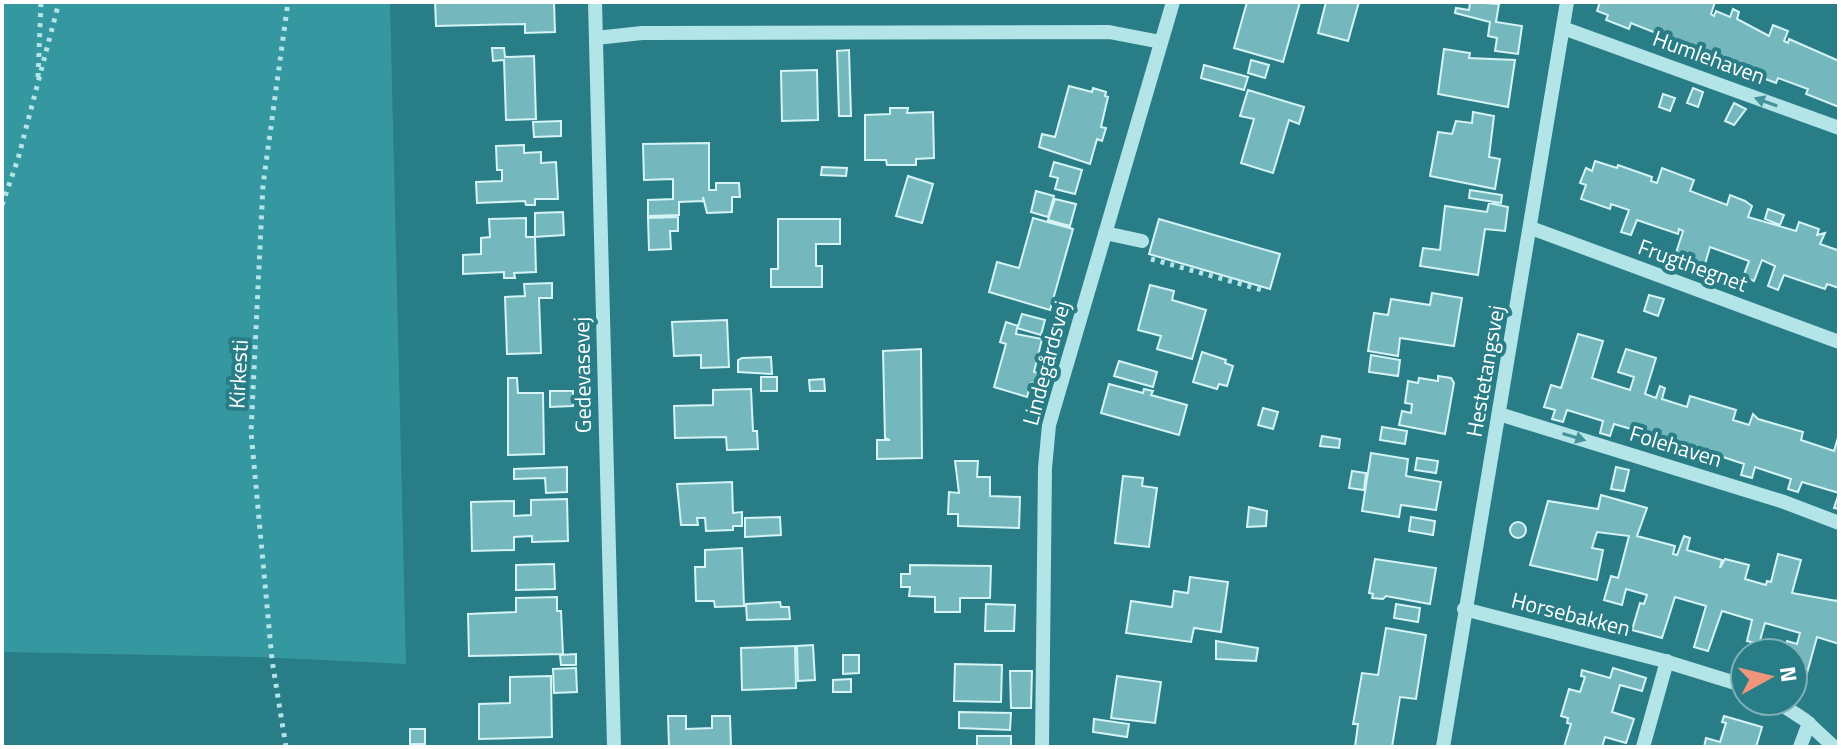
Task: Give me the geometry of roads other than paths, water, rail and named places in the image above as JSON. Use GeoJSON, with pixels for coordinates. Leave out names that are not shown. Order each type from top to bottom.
{"type":"FeatureCollection","features":[{"type":"Feature","properties":{"kind":"street","name":"Gedevasevej"},"geometry":{"type":"LineString","coordinates":[[595,2],[614,747]]}},
{"type":"Feature","properties":{"kind":"street","name":"Lindegårdsvej"},"geometry":{"type":"LineString","coordinates":[[1042,747],[1045,468],[1049,425],[1173,2]]}},
{"type":"Feature","properties":{"kind":"street","name":"Hestetangsvej"},"geometry":{"type":"LineString","coordinates":[[1443,747],[1567,2]]}},
{"type":"Feature","properties":{"kind":"street","name":"Humlehaven"},"geometry":{"type":"LineString","coordinates":[[1563,28],[1839,128]]}},
{"type":"Feature","properties":{"kind":"street"},"geometry":{"type":"LineString","coordinates":[[596,38],[642,33],[1109,32],[1161,42]]}},
{"type":"Feature","properties":{"kind":"street","name":"Frugthegnet"},"geometry":{"type":"LineString","coordinates":[[1531,228],[1839,342]]}},
{"type":"Feature","properties":{"kind":"street"},"geometry":{"type":"LineString","coordinates":[[1105,233],[1142,241]]}},
{"type":"Feature","properties":{"kind":"street","name":"Folehaven"},"geometry":{"type":"LineString","coordinates":[[1499,414],[1784,502],[1839,523]]}},
{"type":"Feature","properties":{"kind":"street","name":"Horsebakken"},"geometry":{"type":"LineString","coordinates":[[1464,609],[1667,661],[1729,681]]}},
{"type":"Feature","properties":{"kind":"street"},"geometry":{"type":"LineString","coordinates":[[1643,747],[1667,661]]}},
{"type":"Feature","properties":{"kind":"street"},"geometry":{"type":"LineString","coordinates":[[1800,717],[1834,747]]}},
{"type":"Feature","properties":{"kind":"street"},"geometry":{"type":"LineString","coordinates":[[1800,747],[1809,723]]}}]}
